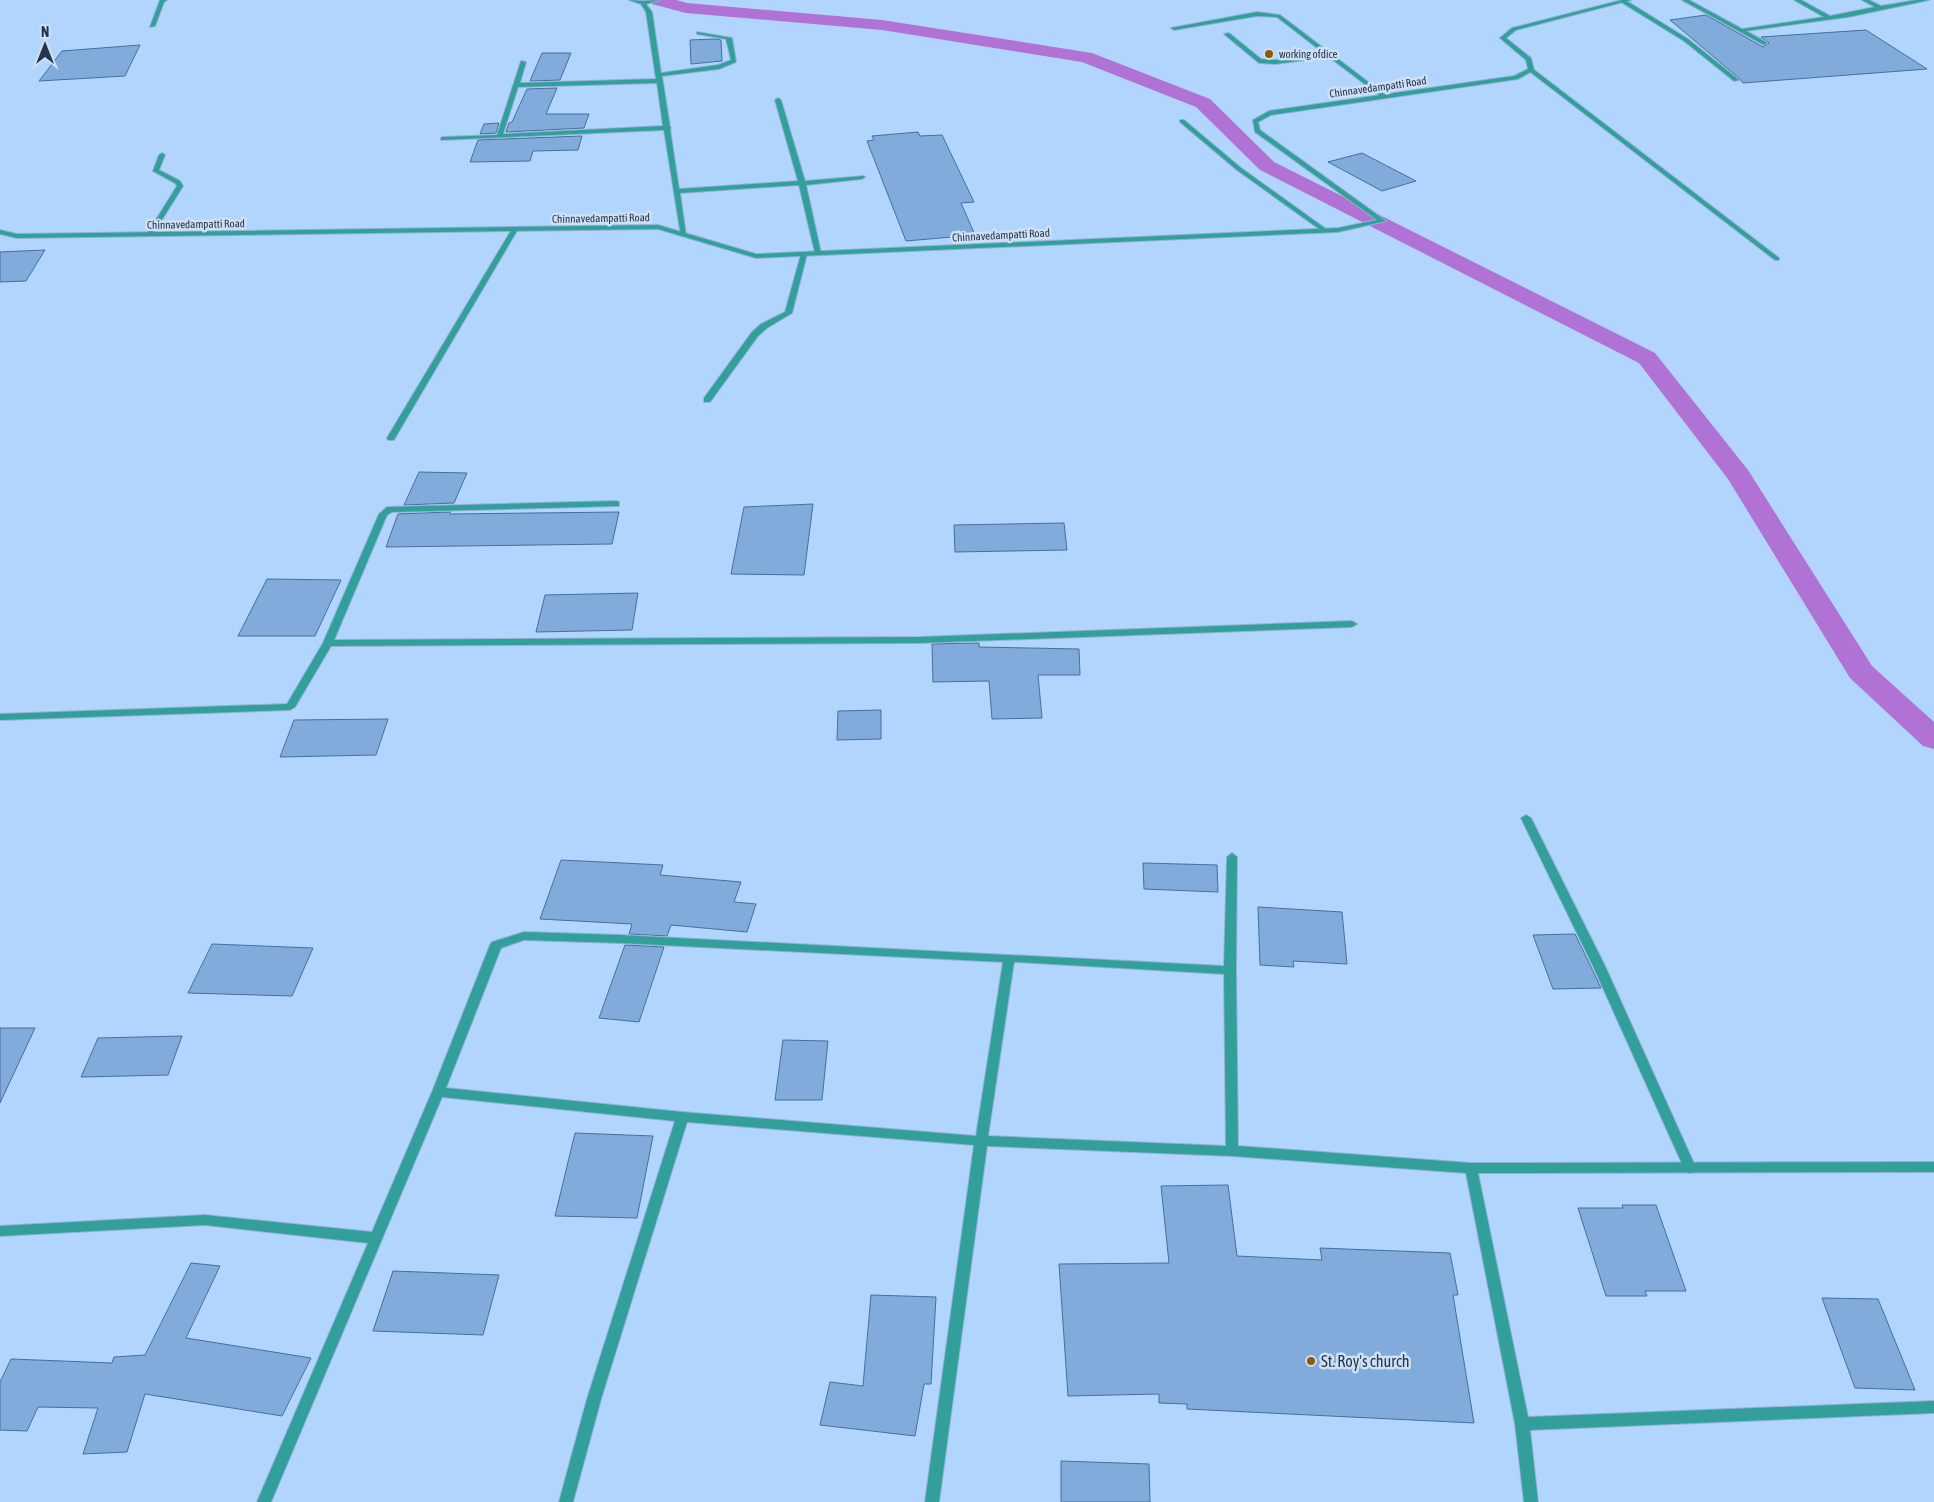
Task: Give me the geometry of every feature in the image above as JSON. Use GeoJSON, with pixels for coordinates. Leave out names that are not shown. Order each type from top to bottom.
{"type":"FeatureCollection","features":[{"type":"Feature","properties":{"kind":"street"},"geometry":{"type":"LineString","coordinates":[[152,26],[164,0]]}},
{"type":"Feature","properties":{"kind":"street"},"geometry":{"type":"LineString","coordinates":[[632,0],[643,3],[657,0]]}},
{"type":"Feature","properties":{"kind":"street"},"geometry":{"type":"LineString","coordinates":[[1685,0],[1764,43]]}},
{"type":"Feature","properties":{"kind":"street"},"geometry":{"type":"LineString","coordinates":[[1797,0],[1830,18]]}},
{"type":"Feature","properties":{"kind":"street"},"geometry":{"type":"LineString","coordinates":[[1866,0],[1880,8]]}},
{"type":"Feature","properties":{"kind":"street"},"geometry":{"type":"LineString","coordinates":[[1743,30],[1830,18],[1926,0]]}},
{"type":"Feature","properties":{"kind":"street"},"geometry":{"type":"LineString","coordinates":[[1736,80],[1686,40],[1626,1],[1514,29],[1503,38],[1529,59],[1531,70],[1778,260]]}},
{"type":"Feature","properties":{"kind":"street"},"geometry":{"type":"LineString","coordinates":[[643,3],[649,12],[683,235]]}},
{"type":"Feature","properties":{"kind":"street"},"geometry":{"type":"LineString","coordinates":[[1174,28],[1257,14],[1278,16],[1385,97]]}},
{"type":"Feature","properties":{"kind":"street"},"geometry":{"type":"LineString","coordinates":[[516,85],[659,78],[719,67],[734,61],[729,38],[699,33]]}},
{"type":"Feature","properties":{"kind":"street"},"geometry":{"type":"LineString","coordinates":[[1227,34],[1259,61],[1275,62],[1331,55]]}},
{"type":"Feature","properties":{"kind":"street"},"geometry":{"type":"LineString","coordinates":[[499,137],[523,62]]}},
{"type":"Feature","properties":{"kind":"street","name":"Chinnavedampatti Road"},"geometry":{"type":"LineString","coordinates":[[0,232],[17,236],[658,227],[756,256],[1338,230],[1383,221],[1257,131],[1255,121],[1269,113],[1516,78],[1531,70]]}},
{"type":"Feature","properties":{"kind":"street"},"geometry":{"type":"LineString","coordinates":[[778,100],[802,182],[818,253]]}},
{"type":"Feature","properties":{"kind":"street"},"geometry":{"type":"LineString","coordinates":[[1182,121],[1239,169],[1324,230]]}},
{"type":"Feature","properties":{"kind":"street"},"geometry":{"type":"LineString","coordinates":[[443,139],[668,128]]}},
{"type":"Feature","properties":{"kind":"street"},"geometry":{"type":"LineString","coordinates":[[150,234],[180,186],[178,182],[156,170],[162,155]]}},
{"type":"Feature","properties":{"kind":"street"},"geometry":{"type":"LineString","coordinates":[[677,192],[862,177]]}},
{"type":"Feature","properties":{"kind":"street"},"geometry":{"type":"LineString","coordinates":[[391,438],[515,229]]}},
{"type":"Feature","properties":{"kind":"street"},"geometry":{"type":"LineString","coordinates":[[708,400],[755,334],[764,326],[788,313],[804,254]]}},
{"type":"Feature","properties":{"kind":"street"},"geometry":{"type":"LineString","coordinates":[[0,717],[290,707],[328,643],[383,514],[390,509],[616,504]]}},
{"type":"Feature","properties":{"kind":"street"},"geometry":{"type":"LineString","coordinates":[[328,643],[920,640],[1352,624]]}},
{"type":"Feature","properties":{"kind":"street"},"geometry":{"type":"LineString","coordinates":[[1526,818],[1599,966],[1690,1168]]}},
{"type":"Feature","properties":{"kind":"street"},"geometry":{"type":"LineString","coordinates":[[1232,857],[1230,970],[1232,1151]]}},
{"type":"Feature","properties":{"kind":"street"},"geometry":{"type":"LineString","coordinates":[[264,1502],[438,1092],[496,945],[524,936],[620,939],[1230,970]]}},
{"type":"Feature","properties":{"kind":"street"},"geometry":{"type":"LineString","coordinates":[[932,1502],[980,1141],[1009,958]]}},
{"type":"Feature","properties":{"kind":"street"},"geometry":{"type":"LineString","coordinates":[[438,1092],[682,1117],[980,1141],[1232,1151],[1471,1168],[1934,1167]]}},
{"type":"Feature","properties":{"kind":"street"},"geometry":{"type":"LineString","coordinates":[[566,1502],[594,1399],[682,1117]]}},
{"type":"Feature","properties":{"kind":"street"},"geometry":{"type":"LineString","coordinates":[[1471,1168],[1522,1424],[1532,1502]]}},
{"type":"Feature","properties":{"kind":"street"},"geometry":{"type":"LineString","coordinates":[[0,1231],[205,1220],[376,1238]]}},
{"type":"Feature","properties":{"kind":"street"},"geometry":{"type":"LineString","coordinates":[[1522,1424],[1934,1407]]}},
{"type":"Feature","properties":{"kind":"building"},"geometry":{"type":"Polygon","coordinates":[[[1706,15],[1763,47],[1769,43],[1761,37],[1866,30],[1927,69],[1743,83],[1670,20],[1706,15]]]}},
{"type":"Feature","properties":{"kind":"building"},"geometry":{"type":"Polygon","coordinates":[[[690,40],[721,40],[722,61],[691,64],[690,40]]]}},
{"type":"Feature","properties":{"kind":"building"},"geometry":{"type":"Polygon","coordinates":[[[140,45],[125,76],[39,81],[62,51],[140,45]]]}},
{"type":"Feature","properties":{"kind":"building"},"geometry":{"type":"Polygon","coordinates":[[[542,53],[571,53],[560,80],[530,81],[542,53]]]}},
{"type":"Feature","properties":{"kind":"building"},"geometry":{"type":"Polygon","coordinates":[[[557,88],[546,114],[589,114],[584,128],[506,132],[527,89],[557,88]]]}},
{"type":"Feature","properties":{"kind":"building"},"geometry":{"type":"Polygon","coordinates":[[[499,123],[496,133],[480,134],[484,124],[499,123]]]}},
{"type":"Feature","properties":{"kind":"building"},"geometry":{"type":"Polygon","coordinates":[[[918,132],[920,136],[942,135],[974,202],[961,203],[975,235],[906,241],[867,141],[874,140],[872,136],[918,132]]]}},
{"type":"Feature","properties":{"kind":"building"},"geometry":{"type":"Polygon","coordinates":[[[582,136],[578,150],[533,151],[530,161],[470,162],[478,140],[582,136]]]}},
{"type":"Feature","properties":{"kind":"building"},"geometry":{"type":"Polygon","coordinates":[[[1362,153],[1416,181],[1382,191],[1328,162],[1362,153]]]}},
{"type":"Feature","properties":{"kind":"building"},"geometry":{"type":"Polygon","coordinates":[[[45,250],[26,281],[0,282],[0,252],[45,250]]]}},
{"type":"Feature","properties":{"kind":"building"},"geometry":{"type":"Polygon","coordinates":[[[419,472],[467,473],[454,503],[404,505],[419,472]]]}},
{"type":"Feature","properties":{"kind":"building"},"geometry":{"type":"Polygon","coordinates":[[[813,504],[804,575],[731,574],[744,507],[813,504]]]}},
{"type":"Feature","properties":{"kind":"building"},"geometry":{"type":"Polygon","coordinates":[[[450,512],[450,514],[619,512],[612,544],[386,547],[398,514],[450,512]]]}},
{"type":"Feature","properties":{"kind":"building"},"geometry":{"type":"Polygon","coordinates":[[[1064,523],[1067,550],[955,552],[954,525],[1064,523]]]}},
{"type":"Feature","properties":{"kind":"building"},"geometry":{"type":"Polygon","coordinates":[[[267,579],[341,580],[315,636],[238,636],[267,579]]]}},
{"type":"Feature","properties":{"kind":"building"},"geometry":{"type":"Polygon","coordinates":[[[638,593],[632,630],[536,632],[545,595],[638,593]]]}},
{"type":"Feature","properties":{"kind":"building"},"geometry":{"type":"Polygon","coordinates":[[[979,643],[979,647],[1079,649],[1080,675],[1038,675],[1042,718],[992,719],[989,681],[933,682],[932,644],[979,643]]]}},
{"type":"Feature","properties":{"kind":"building"},"geometry":{"type":"Polygon","coordinates":[[[881,710],[881,739],[837,740],[838,711],[881,710]]]}},
{"type":"Feature","properties":{"kind":"building"},"geometry":{"type":"Polygon","coordinates":[[[388,719],[376,755],[280,757],[294,720],[388,719]]]}},
{"type":"Feature","properties":{"kind":"building"},"geometry":{"type":"Polygon","coordinates":[[[561,860],[663,865],[660,875],[741,882],[734,902],[756,904],[747,932],[671,925],[667,936],[629,934],[632,924],[540,919],[561,860]]]}},
{"type":"Feature","properties":{"kind":"building"},"geometry":{"type":"Polygon","coordinates":[[[1143,863],[1217,865],[1218,892],[1144,889],[1143,863]]]}},
{"type":"Feature","properties":{"kind":"building"},"geometry":{"type":"Polygon","coordinates":[[[1258,907],[1342,912],[1347,964],[1293,961],[1294,967],[1260,965],[1258,907]]]}},
{"type":"Feature","properties":{"kind":"building"},"geometry":{"type":"Polygon","coordinates":[[[1575,934],[1601,988],[1553,989],[1533,935],[1575,934]]]}},
{"type":"Feature","properties":{"kind":"building"},"geometry":{"type":"Polygon","coordinates":[[[212,944],[313,948],[292,996],[188,993],[212,944]]]}},
{"type":"Feature","properties":{"kind":"building"},"geometry":{"type":"Polygon","coordinates":[[[625,945],[664,947],[639,1022],[599,1018],[625,945]]]}},
{"type":"Feature","properties":{"kind":"building"},"geometry":{"type":"Polygon","coordinates":[[[0,1028],[35,1028],[0,1103],[0,1028]]]}},
{"type":"Feature","properties":{"kind":"building"},"geometry":{"type":"Polygon","coordinates":[[[182,1036],[168,1075],[81,1077],[98,1038],[182,1036]]]}},
{"type":"Feature","properties":{"kind":"building"},"geometry":{"type":"Polygon","coordinates":[[[783,1040],[828,1041],[822,1100],[775,1100],[783,1040]]]}},
{"type":"Feature","properties":{"kind":"building"},"geometry":{"type":"Polygon","coordinates":[[[575,1133],[653,1136],[637,1218],[555,1216],[575,1133]]]}},
{"type":"Feature","properties":{"kind":"building","name":"St. Roy's church"},"geometry":{"type":"Polygon","coordinates":[[[1228,1185],[1237,1256],[1322,1260],[1320,1248],[1450,1253],[1458,1295],[1453,1295],[1474,1423],[1187,1409],[1187,1404],[1159,1403],[1159,1394],[1068,1396],[1059,1264],[1169,1263],[1161,1186],[1228,1185]]]}},
{"type":"Feature","properties":{"kind":"building"},"geometry":{"type":"Polygon","coordinates":[[[1622,1205],[1656,1205],[1686,1291],[1645,1291],[1647,1296],[1606,1296],[1578,1208],[1623,1208],[1622,1205]]]}},
{"type":"Feature","properties":{"kind":"building"},"geometry":{"type":"Polygon","coordinates":[[[191,1263],[220,1266],[186,1338],[311,1358],[282,1416],[145,1394],[127,1452],[83,1454],[98,1408],[38,1407],[27,1431],[0,1430],[0,1382],[11,1359],[112,1363],[114,1357],[145,1355],[191,1263]]]}},
{"type":"Feature","properties":{"kind":"building"},"geometry":{"type":"Polygon","coordinates":[[[393,1271],[499,1275],[483,1335],[373,1331],[393,1271]]]}},
{"type":"Feature","properties":{"kind":"building"},"geometry":{"type":"Polygon","coordinates":[[[871,1295],[936,1297],[931,1384],[924,1384],[915,1436],[820,1425],[830,1382],[863,1386],[871,1295]]]}},
{"type":"Feature","properties":{"kind":"building"},"geometry":{"type":"Polygon","coordinates":[[[1822,1298],[1878,1299],[1915,1390],[1855,1388],[1822,1298]]]}},
{"type":"Feature","properties":{"kind":"building"},"geometry":{"type":"Polygon","coordinates":[[[1061,1461],[1149,1464],[1150,1502],[1061,1502],[1061,1461]]]}},
{"type":"Feature","properties":{"kind":"waterway"},"geometry":{"type":"LineString","coordinates":[[658,0],[686,8],[882,25],[1086,57],[1203,103],[1267,166],[1647,358],[1739,476],[1861,672],[1934,739]]}},
{"type":"Feature","properties":{"kind":"place","name":"working ofdice"},"geometry":{"type":"Point","coordinates":[1269,54]}},
{"type":"Feature","properties":{"kind":"place","name":"St. Roy's church"},"geometry":{"type":"Point","coordinates":[1311,1361]}}]}
